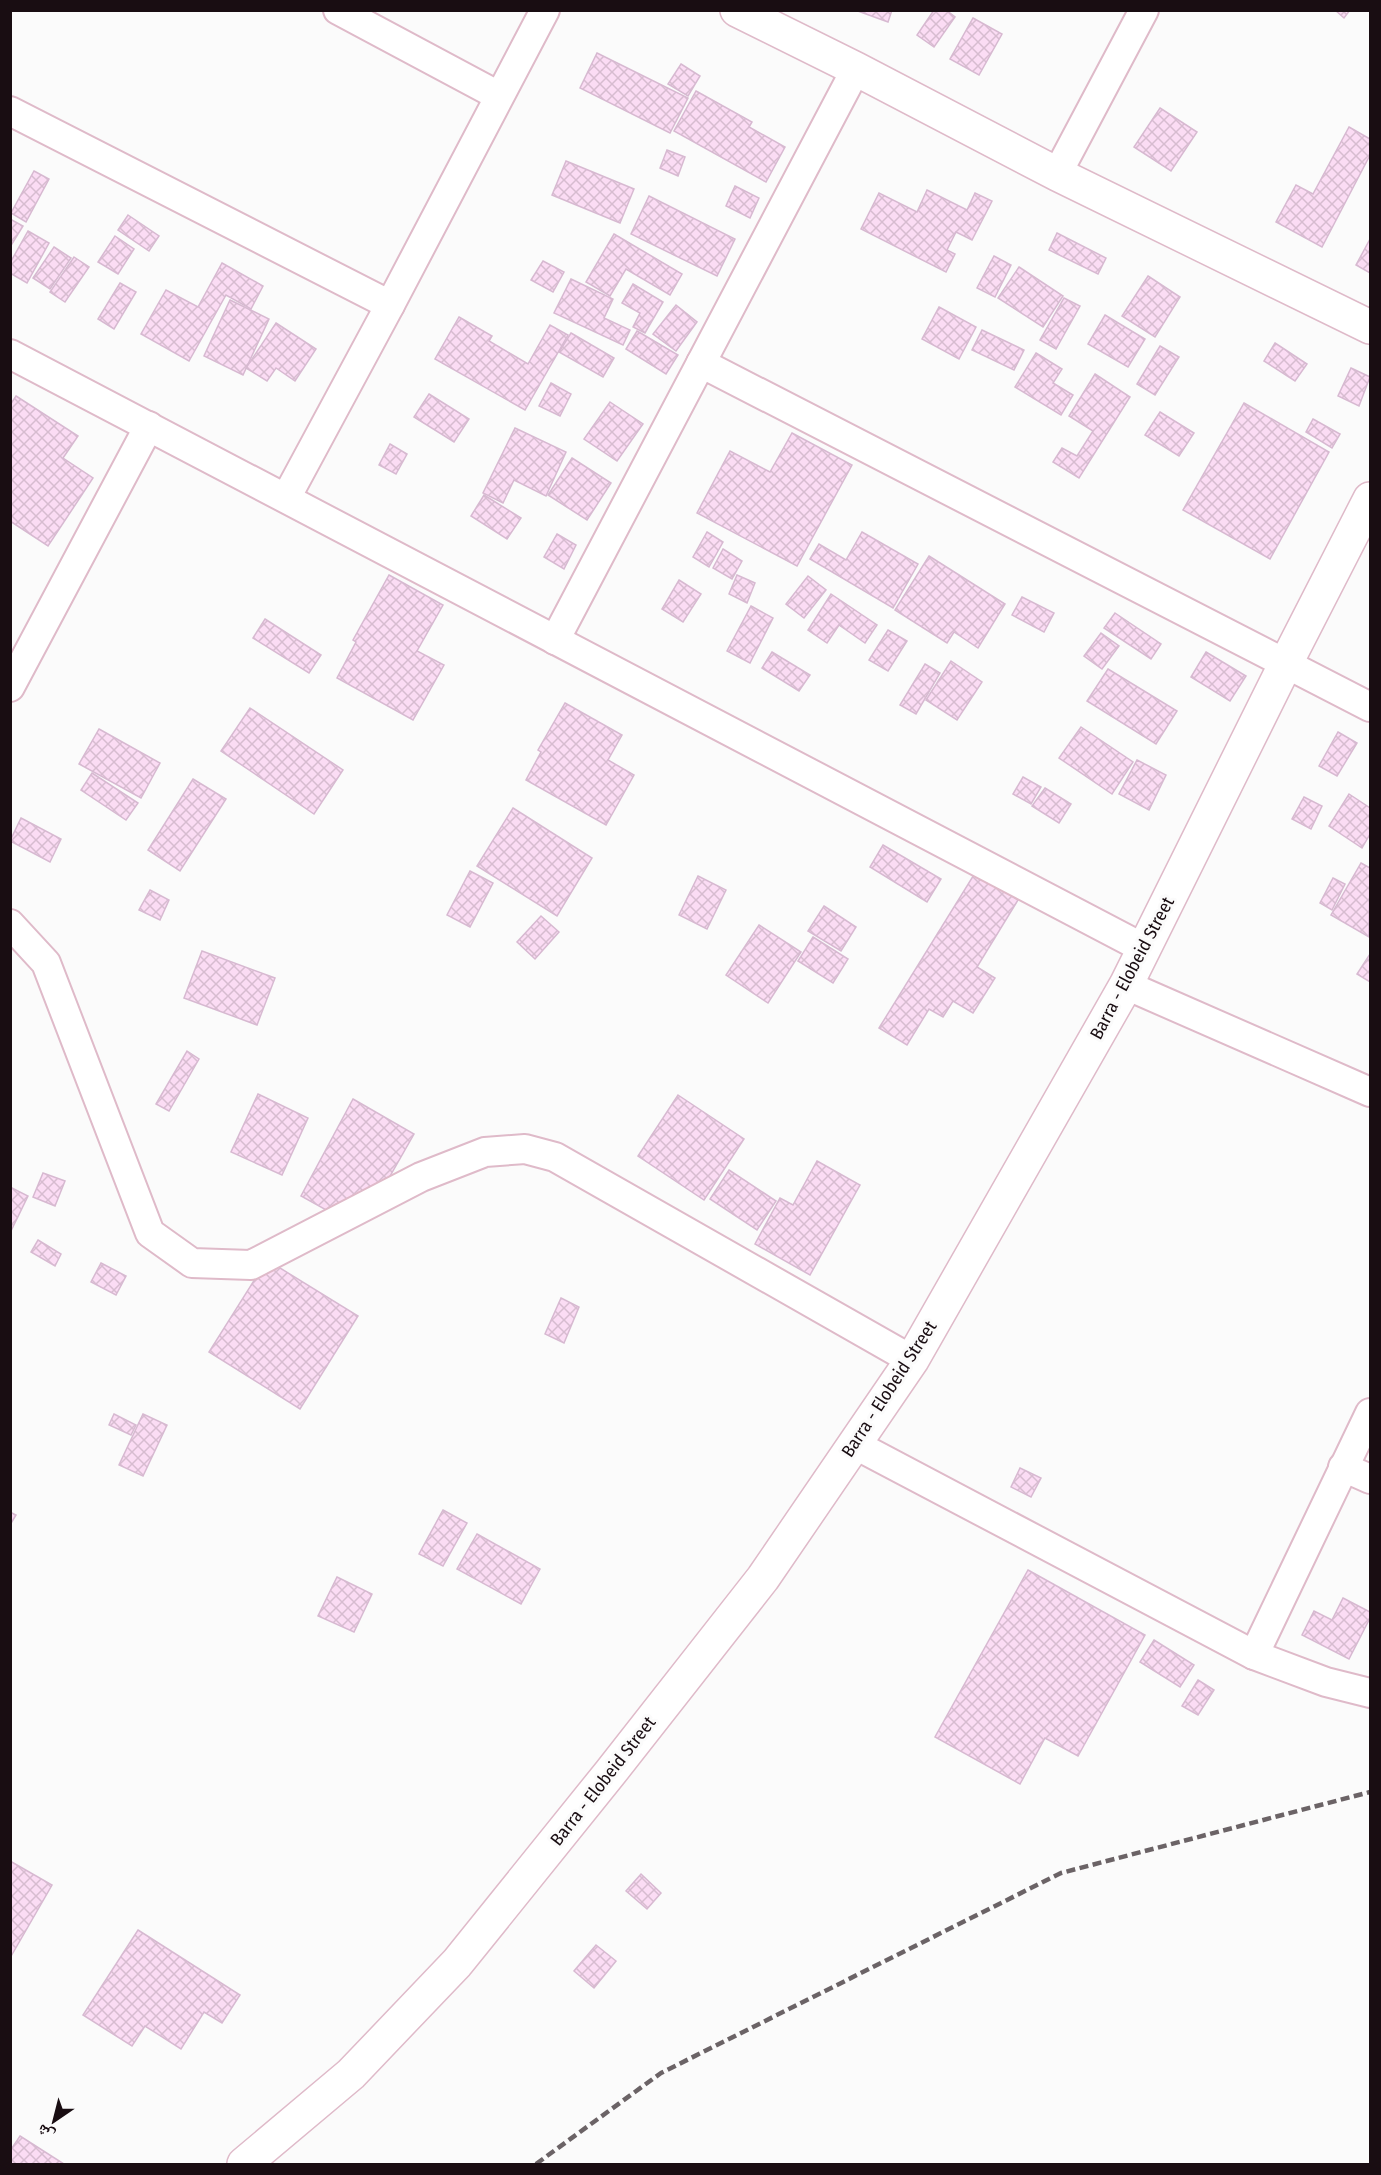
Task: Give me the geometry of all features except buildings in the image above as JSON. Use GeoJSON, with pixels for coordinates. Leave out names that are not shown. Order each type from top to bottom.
{"type":"FeatureCollection","features":[{"type":"Feature","properties":{"kind":"main road"},"geometry":{"type":"LineString","coordinates":[[737,10],[1058,174],[1371,327]]}},
{"type":"Feature","properties":{"kind":"main road","name":"Barra - Elobeid Street"},"geometry":{"type":"LineString","coordinates":[[254,2161],[351,2074],[457,1964],[762,1578],[912,1360],[1126,985],[1286,663],[1371,499]]}},
{"type":"Feature","properties":{"kind":"street"},"geometry":{"type":"LineString","coordinates":[[338,10],[500,96]]}},
{"type":"Feature","properties":{"kind":"street"},"geometry":{"type":"LineString","coordinates":[[286,498],[545,10]]}},
{"type":"Feature","properties":{"kind":"street"},"geometry":{"type":"LineString","coordinates":[[1058,174],[1144,10]]}},
{"type":"Feature","properties":{"kind":"street"},"geometry":{"type":"LineString","coordinates":[[555,640],[856,69]]}},
{"type":"Feature","properties":{"kind":"street"},"geometry":{"type":"LineString","coordinates":[[10,111],[390,305]]}},
{"type":"Feature","properties":{"kind":"street"},"geometry":{"type":"LineString","coordinates":[[10,354],[1145,949]]}},
{"type":"Feature","properties":{"kind":"street"},"geometry":{"type":"LineString","coordinates":[[701,363],[1371,706]]}},
{"type":"Feature","properties":{"kind":"street"},"geometry":{"type":"LineString","coordinates":[[10,687],[149,426]]}},
{"type":"Feature","properties":{"kind":"street"},"geometry":{"type":"LineString","coordinates":[[10,924],[46,963],[150,1233],[192,1263],[251,1265],[421,1177],[485,1152],[525,1149],[555,1157],[912,1360]]}},
{"type":"Feature","properties":{"kind":"street"},"geometry":{"type":"LineString","coordinates":[[1126,985],[1371,1092]]}},
{"type":"Feature","properties":{"kind":"street"},"geometry":{"type":"LineString","coordinates":[[1254,1655],[1371,1413]]}},
{"type":"Feature","properties":{"kind":"street"},"geometry":{"type":"LineString","coordinates":[[854,1444],[1254,1655],[1326,1682],[1371,1693]]}},
{"type":"Feature","properties":{"kind":"street"},"geometry":{"type":"LineString","coordinates":[[1343,1467],[1371,1479]]}},
{"type":"Feature","properties":{"kind":"railway"},"geometry":{"type":"LineString","coordinates":[[536,2164],[661,2073],[1061,1873],[1370,1792]]}}]}
